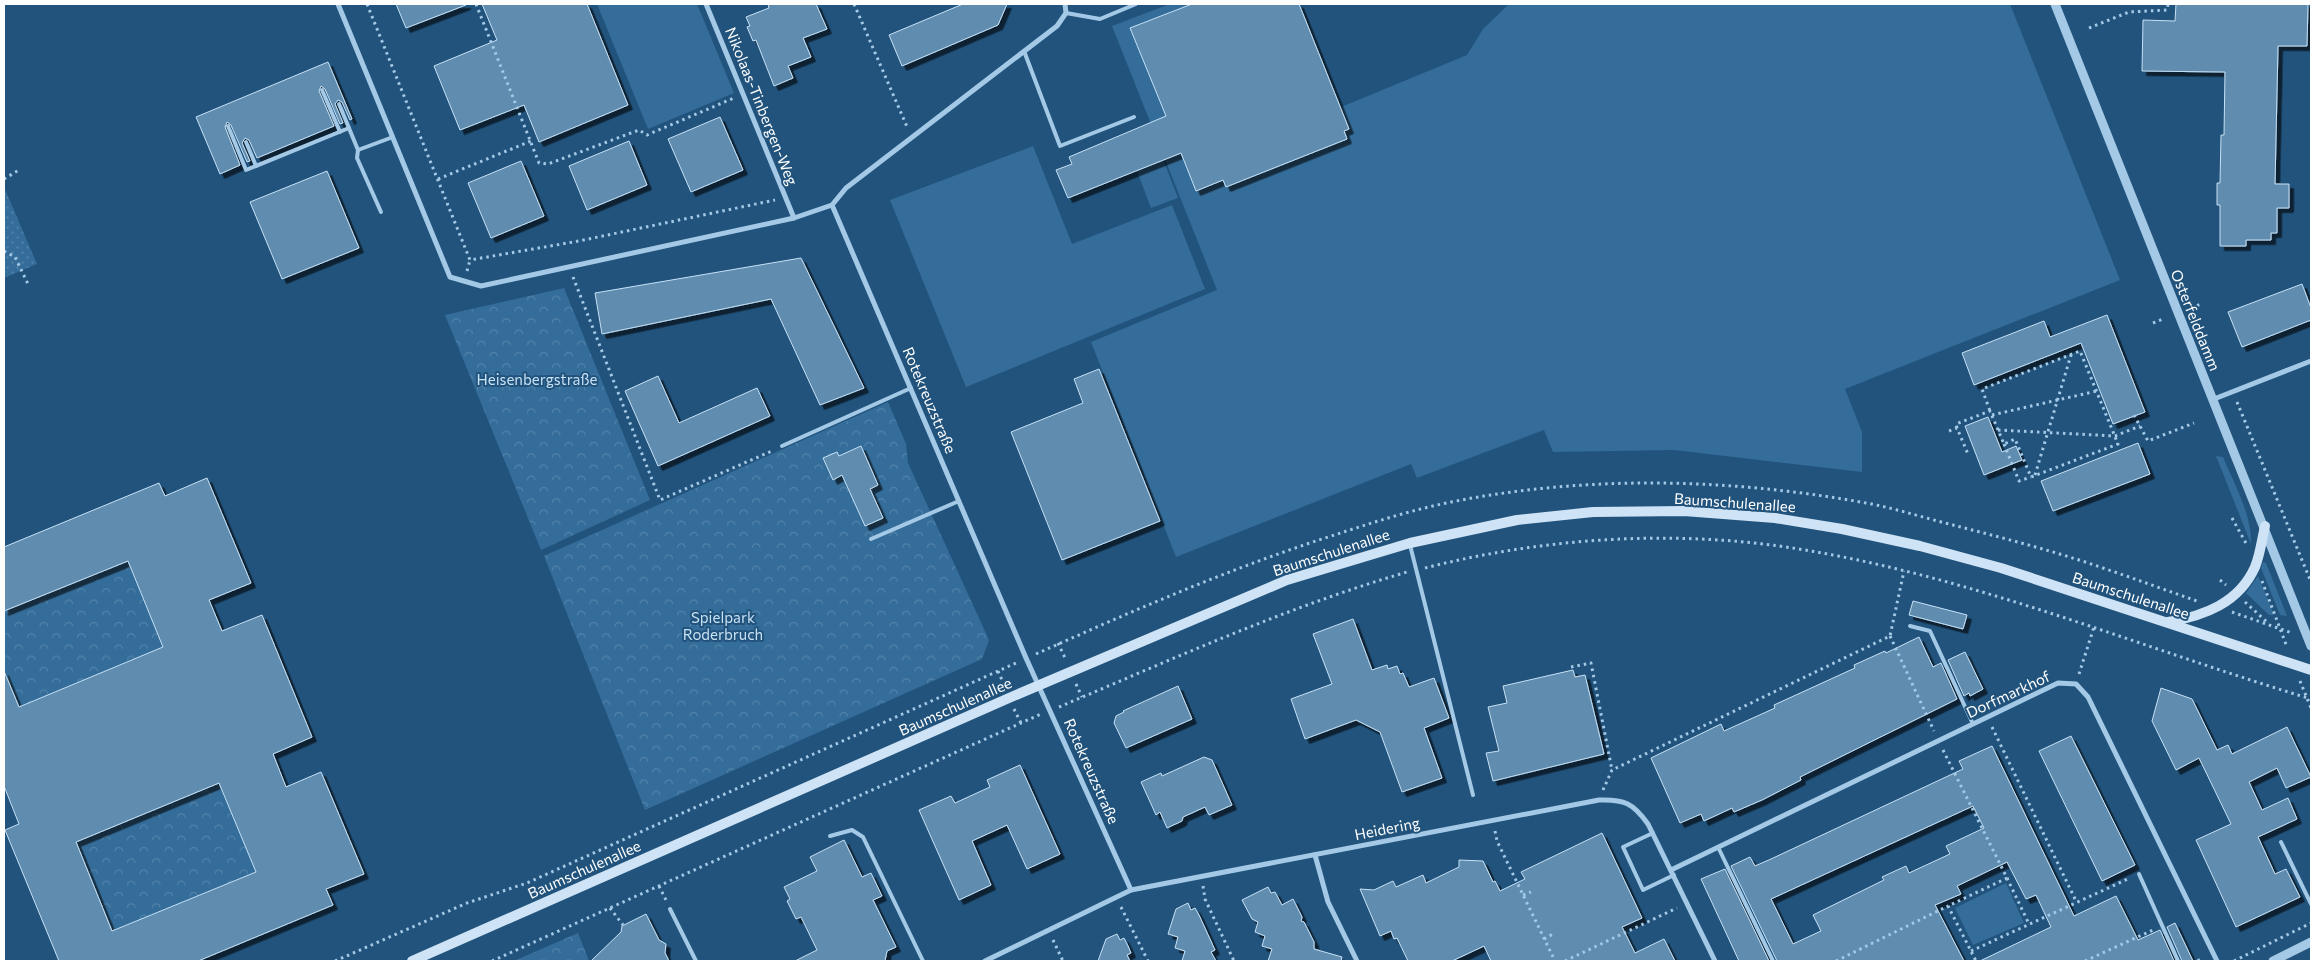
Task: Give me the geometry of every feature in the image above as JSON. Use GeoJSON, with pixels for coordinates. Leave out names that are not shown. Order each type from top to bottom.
{"type":"FeatureCollection","features":[{"type":"Feature","properties":{"kind":"main road","name":"Baumschulenallee"},"geometry":{"type":"LineString","coordinates":[[412,961],[1039,685],[1287,580],[1410,543],[1517,520],[1593,512],[1684,512],[1774,518],[1842,528],[2002,568],[2311,670]]}},
{"type":"Feature","properties":{"kind":"main road"},"geometry":{"type":"LineString","coordinates":[[2167,622],[2196,617],[2213,610],[2236,594],[2246,583],[2256,566],[2265,526]]}},
{"type":"Feature","properties":{"kind":"street"},"geometry":{"type":"LineString","coordinates":[[338,4],[450,277],[480,286],[794,218],[832,205],[846,188],[1057,26],[1066,13],[1065,4]]}},
{"type":"Feature","properties":{"kind":"street","name":"Nikolaas-Tinbergen-Weg"},"geometry":{"type":"LineString","coordinates":[[706,4],[794,218]]}},
{"type":"Feature","properties":{"kind":"street","name":"Osterfelddamm"},"geometry":{"type":"LineString","coordinates":[[2055,4],[2265,526],[2311,646]]}},
{"type":"Feature","properties":{"kind":"street","name":"Rotekreuzstraße"},"geometry":{"type":"LineString","coordinates":[[832,205],[1026,658],[1131,890]]}},
{"type":"Feature","properties":{"kind":"street"},"geometry":{"type":"LineString","coordinates":[[2214,399],[2311,360]]}},
{"type":"Feature","properties":{"kind":"street","name":"Dorfmarkhof"},"geometry":{"type":"LineString","coordinates":[[1672,873],[1718,847],[2058,683],[2076,684]]}},
{"type":"Feature","properties":{"kind":"street"},"geometry":{"type":"LineString","coordinates":[[2076,684],[2088,697],[2217,961]]}},
{"type":"Feature","properties":{"kind":"street","name":"Heidering"},"geometry":{"type":"LineString","coordinates":[[985,961],[1131,890],[1599,800],[1615,800],[1629,803],[1640,812],[1653,832],[1715,961]]}},
{"type":"Feature","properties":{"kind":"street"},"geometry":{"type":"LineString","coordinates":[[1315,855],[1328,902],[1357,961]]}},
{"type":"Feature","properties":{"kind":"street"},"geometry":{"type":"LineString","coordinates":[[2273,961],[2311,942]]}},
{"type":"Feature","properties":{"kind":"lane"},"geometry":{"type":"LineString","coordinates":[[1066,13],[1100,19],[1136,4]]}},
{"type":"Feature","properties":{"kind":"lane"},"geometry":{"type":"LineString","coordinates":[[1024,52],[1060,146],[1134,117]]}},
{"type":"Feature","properties":{"kind":"lane"},"geometry":{"type":"LineString","coordinates":[[322,90],[340,132]]}},
{"type":"Feature","properties":{"kind":"lane"},"geometry":{"type":"LineString","coordinates":[[339,104],[358,150],[357,158],[381,212]]}},
{"type":"Feature","properties":{"kind":"lane"},"geometry":{"type":"LineString","coordinates":[[228,126],[246,170],[349,128]]}},
{"type":"Feature","properties":{"kind":"lane"},"geometry":{"type":"LineString","coordinates":[[358,150],[392,137]]}},
{"type":"Feature","properties":{"kind":"lane"},"geometry":{"type":"LineString","coordinates":[[246,142],[256,166]]}},
{"type":"Feature","properties":{"kind":"lane"},"geometry":{"type":"LineString","coordinates":[[782,446],[911,388]]}},
{"type":"Feature","properties":{"kind":"lane"},"geometry":{"type":"LineString","coordinates":[[871,539],[959,501]]}},
{"type":"Feature","properties":{"kind":"lane"},"geometry":{"type":"LineString","coordinates":[[1410,543],[1473,795]]}},
{"type":"Feature","properties":{"kind":"lane"},"geometry":{"type":"LineString","coordinates":[[1910,626],[1930,631],[1973,724]]}},
{"type":"Feature","properties":{"kind":"lane"},"geometry":{"type":"LineString","coordinates":[[830,836],[852,830],[863,837],[923,961]]}},
{"type":"Feature","properties":{"kind":"lane"},"geometry":{"type":"LineString","coordinates":[[1653,832],[1622,847],[1644,890],[1672,873]]}},
{"type":"Feature","properties":{"kind":"lane"},"geometry":{"type":"LineString","coordinates":[[2282,842],[2311,904]]}},
{"type":"Feature","properties":{"kind":"lane"},"geometry":{"type":"LineString","coordinates":[[1718,847],[1773,961]]}},
{"type":"Feature","properties":{"kind":"lane"},"geometry":{"type":"LineString","coordinates":[[2139,874],[2178,961]]}},
{"type":"Feature","properties":{"kind":"lane"},"geometry":{"type":"LineString","coordinates":[[670,909],[696,961]]}},
{"type":"Feature","properties":{"kind":"path"},"geometry":{"type":"LineString","coordinates":[[367,4],[470,260],[579,241],[786,198]]}},
{"type":"Feature","properties":{"kind":"path"},"geometry":{"type":"LineString","coordinates":[[476,4],[540,163],[548,164],[639,130],[647,136],[743,94]]}},
{"type":"Feature","properties":{"kind":"path"},"geometry":{"type":"LineString","coordinates":[[854,4],[911,137]]}},
{"type":"Feature","properties":{"kind":"path"},"geometry":{"type":"LineString","coordinates":[[2089,28],[2128,12],[2162,12],[2167,10],[2168,4]]}},
{"type":"Feature","properties":{"kind":"path"},"geometry":{"type":"LineString","coordinates":[[438,179],[531,141]]}},
{"type":"Feature","properties":{"kind":"path"},"geometry":{"type":"LineString","coordinates":[[4,179],[20,170]]}},
{"type":"Feature","properties":{"kind":"path"},"geometry":{"type":"LineString","coordinates":[[4,252],[15,257],[29,286]]}},
{"type":"Feature","properties":{"kind":"path"},"geometry":{"type":"LineString","coordinates":[[569,267],[660,500],[782,446]]}},
{"type":"Feature","properties":{"kind":"path"},"geometry":{"type":"LineString","coordinates":[[2191,308],[2201,304]]}},
{"type":"Feature","properties":{"kind":"path"},"geometry":{"type":"LineString","coordinates":[[2153,323],[2163,319]]}},
{"type":"Feature","properties":{"kind":"path"},"geometry":{"type":"LineString","coordinates":[[2080,351],[2118,444],[2020,482],[1982,389],[2071,354],[2080,351]]}},
{"type":"Feature","properties":{"kind":"path"},"geometry":{"type":"LineString","coordinates":[[2036,475],[2071,354]]}},
{"type":"Feature","properties":{"kind":"path"},"geometry":{"type":"LineString","coordinates":[[1968,454],[1956,424],[1991,413],[2097,391]]}},
{"type":"Feature","properties":{"kind":"path"},"geometry":{"type":"LineString","coordinates":[[2237,401],[2311,582]]}},
{"type":"Feature","properties":{"kind":"path"},"geometry":{"type":"LineString","coordinates":[[2134,415],[2148,441],[2194,423]]}},
{"type":"Feature","properties":{"kind":"path"},"geometry":{"type":"LineString","coordinates":[[1998,430],[2115,436],[2140,426]]}},
{"type":"Feature","properties":{"kind":"path"},"geometry":{"type":"LineString","coordinates":[[1949,431],[1957,428]]}},
{"type":"Feature","properties":{"kind":"path"},"geometry":{"type":"LineString","coordinates":[[2004,444],[2015,439],[2031,477]]}},
{"type":"Feature","properties":{"kind":"path"},"geometry":{"type":"LineString","coordinates":[[335,961],[466,903],[527,883],[1169,595],[1286,551],[1374,522],[1458,501],[1524,490],[1599,484],[1675,482],[1749,486],[1866,503],[2009,540],[2098,566],[2182,596]]}},
{"type":"Feature","properties":{"kind":"path"},"geometry":{"type":"LineString","coordinates":[[492,961],[1051,710],[1270,619],[1376,581],[1416,570],[1453,561],[1555,544],[1657,538],[1718,540],[1779,546],[1904,570],[2094,627],[2311,699]]}},
{"type":"Feature","properties":{"kind":"path"},"geometry":{"type":"LineString","coordinates":[[1904,570],[1890,636],[1938,741],[2029,924]]}},
{"type":"Feature","properties":{"kind":"path"},"geometry":{"type":"LineString","coordinates":[[2076,684],[2094,627]]}},
{"type":"Feature","properties":{"kind":"path"},"geometry":{"type":"LineString","coordinates":[[1612,770],[1890,636]]}},
{"type":"Feature","properties":{"kind":"path"},"geometry":{"type":"LineString","coordinates":[[1571,667],[1591,663],[1612,770],[1599,800]]}},
{"type":"Feature","properties":{"kind":"path"},"geometry":{"type":"LineString","coordinates":[[1987,717],[2076,902]]}},
{"type":"Feature","properties":{"kind":"path"},"geometry":{"type":"LineString","coordinates":[[1493,820],[1497,841],[1555,961]]}},
{"type":"Feature","properties":{"kind":"path"},"geometry":{"type":"LineString","coordinates":[[1971,951],[2139,874]]}},
{"type":"Feature","properties":{"kind":"path"},"geometry":{"type":"LineString","coordinates":[[1201,876],[1205,899],[1234,961]]}},
{"type":"Feature","properties":{"kind":"path"},"geometry":{"type":"LineString","coordinates":[[1836,961],[2007,878]]}},
{"type":"Feature","properties":{"kind":"path"},"geometry":{"type":"LineString","coordinates":[[659,886],[670,909]]}},
{"type":"Feature","properties":{"kind":"path"},"geometry":{"type":"LineString","coordinates":[[1523,895],[1530,892]]}},
{"type":"Feature","properties":{"kind":"path"},"geometry":{"type":"LineString","coordinates":[[1116,897],[1148,961]]}},
{"type":"Feature","properties":{"kind":"path"},"geometry":{"type":"LineString","coordinates":[[1565,961],[1687,903]]}},
{"type":"Feature","properties":{"kind":"path"},"geometry":{"type":"LineString","coordinates":[[1948,906],[1976,961]]}},
{"type":"Feature","properties":{"kind":"path"},"geometry":{"type":"LineString","coordinates":[[610,908],[623,925]]}},
{"type":"Feature","properties":{"kind":"path"},"geometry":{"type":"LineString","coordinates":[[2234,961],[2311,923]]}},
{"type":"Feature","properties":{"kind":"path"},"geometry":{"type":"LineString","coordinates":[[2085,961],[2162,926]]}},
{"type":"Feature","properties":{"kind":"path"},"geometry":{"type":"LineString","coordinates":[[1049,931],[1063,961]]}},
{"type":"Feature","properties":{"kind":"path"},"geometry":{"type":"LineString","coordinates":[[1544,939],[1553,934]]}},
{"type":"Feature","properties":{"kind":"green space"},"geometry":{"type":"Polygon","coordinates":[[[597,4],[697,4],[734,93],[648,129],[597,4]]]}},
{"type":"Feature","properties":{"kind":"green space"},"geometry":{"type":"Polygon","coordinates":[[[1170,4],[1299,4],[1341,107],[1467,55],[1483,29],[1509,4],[2010,4],[2120,280],[1845,389],[1862,432],[1862,472],[1674,450],[1553,452],[1544,430],[1417,478],[1411,464],[1176,557],[1091,342],[1217,290],[1112,26],[1170,4]]]}},
{"type":"Feature","properties":{"kind":"green space"},"geometry":{"type":"Polygon","coordinates":[[[1033,146],[1072,244],[1172,205],[1205,289],[966,387],[890,200],[1033,146]]]}},
{"type":"Feature","properties":{"kind":"green space"},"geometry":{"type":"Polygon","coordinates":[[[1163,159],[1178,198],[1151,208],[1137,171],[1163,159]]]}},
{"type":"Feature","properties":{"kind":"green space"},"geometry":{"type":"Polygon","coordinates":[[[4,187],[37,264],[4,278],[4,187]]]}},
{"type":"Feature","properties":{"kind":"green space","name":"Heisenbergstraße"},"geometry":{"type":"Polygon","coordinates":[[[564,288],[650,500],[541,550],[445,315],[564,288]]]}},
{"type":"Feature","properties":{"kind":"green space","name":"Spielpark Roderbruch"},"geometry":{"type":"Polygon","coordinates":[[[888,402],[906,444],[908,463],[989,640],[982,659],[645,810],[544,556],[888,402]]]}},
{"type":"Feature","properties":{"kind":"green space"},"geometry":{"type":"Polygon","coordinates":[[[2216,456],[2223,457],[2242,499],[2249,522],[2251,544],[2216,456]]]}},
{"type":"Feature","properties":{"kind":"green space"},"geometry":{"type":"Polygon","coordinates":[[[128,561],[163,647],[19,707],[4,669],[4,611],[128,561]]]}},
{"type":"Feature","properties":{"kind":"green space"},"geometry":{"type":"Polygon","coordinates":[[[2263,562],[2266,563],[2287,616],[2280,615],[2261,568],[2263,562]]]}},
{"type":"Feature","properties":{"kind":"green space"},"geometry":{"type":"Polygon","coordinates":[[[2258,576],[2273,615],[2269,615],[2246,593],[2258,576]]]}},
{"type":"Feature","properties":{"kind":"green space"},"geometry":{"type":"Polygon","coordinates":[[[219,783],[256,872],[112,931],[76,842],[219,783]]]}},
{"type":"Feature","properties":{"kind":"green space"},"geometry":{"type":"Polygon","coordinates":[[[2006,883],[2024,923],[1973,945],[1955,908],[2006,883]]]}},
{"type":"Feature","properties":{"kind":"green space"},"geometry":{"type":"Polygon","coordinates":[[[578,933],[589,961],[514,961],[578,933]]]}},
{"type":"Feature","properties":{"kind":"building"},"geometry":{"type":"Polygon","coordinates":[[[396,4],[466,4],[466,5],[406,28],[396,4]]]}},
{"type":"Feature","properties":{"kind":"building"},"geometry":{"type":"Polygon","coordinates":[[[482,4],[587,4],[628,105],[539,142],[524,105],[460,130],[434,66],[497,40],[482,4]]]}},
{"type":"Feature","properties":{"kind":"building"},"geometry":{"type":"Polygon","coordinates":[[[768,4],[816,4],[827,29],[803,38],[811,57],[788,66],[793,78],[774,86],[756,40],[753,41],[747,27],[750,26],[746,17],[769,8],[768,4]]]}},
{"type":"Feature","properties":{"kind":"building"},"geometry":{"type":"Polygon","coordinates":[[[963,4],[1007,4],[998,25],[902,66],[889,35],[963,4]]]}},
{"type":"Feature","properties":{"kind":"building"},"geometry":{"type":"Polygon","coordinates":[[[1192,4],[1299,4],[1349,129],[1344,131],[1347,139],[1226,187],[1223,180],[1196,191],[1181,153],[1068,198],[1056,170],[1072,164],[1069,157],[1166,116],[1130,28],[1192,4]]]}},
{"type":"Feature","properties":{"kind":"building"},"geometry":{"type":"Polygon","coordinates":[[[2176,4],[2308,4],[2307,46],[2278,46],[2275,184],[2289,184],[2289,208],[2277,208],[2277,233],[2271,233],[2271,240],[2246,240],[2246,246],[2220,246],[2220,205],[2217,205],[2217,183],[2220,183],[2221,135],[2224,135],[2225,72],[2142,71],[2143,20],[2175,21],[2176,4]]]}},
{"type":"Feature","properties":{"kind":"building"},"geometry":{"type":"Polygon","coordinates":[[[328,62],[352,119],[350,120],[342,102],[338,100],[335,104],[343,123],[340,124],[325,89],[321,86],[319,91],[334,126],[257,158],[249,140],[245,138],[242,143],[250,161],[247,162],[231,125],[227,122],[225,127],[240,165],[220,174],[196,117],[328,62]]]}},
{"type":"Feature","properties":{"kind":"building"},"geometry":{"type":"Polygon","coordinates":[[[720,117],[743,170],[691,192],[668,139],[720,117]]]}},
{"type":"Feature","properties":{"kind":"building"},"geometry":{"type":"Polygon","coordinates":[[[629,141],[647,185],[587,210],[569,166],[629,141]]]}},
{"type":"Feature","properties":{"kind":"building"},"geometry":{"type":"Polygon","coordinates":[[[521,161],[544,216],[491,238],[468,183],[521,161]]]}},
{"type":"Feature","properties":{"kind":"building"},"geometry":{"type":"Polygon","coordinates":[[[327,171],[359,248],[282,279],[250,202],[327,171]]]}},
{"type":"Feature","properties":{"kind":"building"},"geometry":{"type":"Polygon","coordinates":[[[801,258],[864,388],[820,405],[771,299],[602,334],[595,293],[801,258]]]}},
{"type":"Feature","properties":{"kind":"building"},"geometry":{"type":"Polygon","coordinates":[[[2302,284],[2311,308],[2311,320],[2242,347],[2228,312],[2302,284]]]}},
{"type":"Feature","properties":{"kind":"building"},"geometry":{"type":"Polygon","coordinates":[[[2107,315],[2145,412],[2113,424],[2081,343],[1974,385],[1962,353],[2044,321],[2050,337],[2107,315]]]}},
{"type":"Feature","properties":{"kind":"building"},"geometry":{"type":"Polygon","coordinates":[[[1099,369],[1160,521],[1062,560],[1011,432],[1083,403],[1074,379],[1099,369]]]}},
{"type":"Feature","properties":{"kind":"building"},"geometry":{"type":"Polygon","coordinates":[[[658,376],[679,423],[757,388],[770,416],[658,466],[625,391],[658,376]]]}},
{"type":"Feature","properties":{"kind":"building"},"geometry":{"type":"Polygon","coordinates":[[[1988,417],[2002,452],[2016,446],[2022,460],[1984,475],[1965,426],[1988,417]]]}},
{"type":"Feature","properties":{"kind":"building"},"geometry":{"type":"Polygon","coordinates":[[[2138,443],[2150,474],[2053,511],[2041,481],[2138,443]]]}},
{"type":"Feature","properties":{"kind":"building"},"geometry":{"type":"Polygon","coordinates":[[[861,446],[878,485],[870,489],[883,518],[865,526],[842,475],[833,480],[823,458],[837,452],[839,456],[861,446]]]}},
{"type":"Feature","properties":{"kind":"building"},"geometry":{"type":"Polygon","coordinates":[[[207,478],[251,583],[209,600],[222,631],[262,615],[312,737],[273,754],[286,787],[321,772],[364,874],[326,889],[333,905],[198,961],[59,961],[5,830],[19,824],[4,786],[4,671],[19,707],[163,647],[128,561],[4,611],[4,547],[159,483],[165,496],[207,478]],[[219,783],[76,842],[112,931],[256,872],[219,783]]]}},
{"type":"Feature","properties":{"kind":"building"},"geometry":{"type":"Polygon","coordinates":[[[1913,601],[1967,615],[1963,629],[1909,615],[1913,601]]]}},
{"type":"Feature","properties":{"kind":"building"},"geometry":{"type":"Polygon","coordinates":[[[1353,619],[1372,670],[1387,665],[1388,669],[1397,666],[1400,674],[1403,673],[1409,687],[1434,678],[1449,718],[1424,728],[1442,778],[1402,792],[1380,732],[1356,720],[1305,739],[1291,699],[1332,684],[1313,634],[1353,619]]]}},
{"type":"Feature","properties":{"kind":"building"},"geometry":{"type":"Polygon","coordinates":[[[1919,637],[1933,667],[1941,663],[1957,699],[1800,777],[1801,780],[1762,800],[1734,812],[1732,808],[1704,821],[1701,814],[1680,823],[1651,758],[1721,724],[1724,731],[1775,708],[1774,705],[1855,668],[1854,665],[1885,651],[1886,653],[1919,637]]]}},
{"type":"Feature","properties":{"kind":"building"},"geometry":{"type":"Polygon","coordinates":[[[1965,652],[1983,689],[1970,696],[1969,693],[1964,696],[1948,660],[1965,652]]]}},
{"type":"Feature","properties":{"kind":"building"},"geometry":{"type":"Polygon","coordinates":[[[1573,670],[1575,677],[1585,675],[1604,754],[1493,781],[1486,753],[1499,751],[1488,707],[1507,703],[1503,686],[1573,670]]]}},
{"type":"Feature","properties":{"kind":"building"},"geometry":{"type":"Polygon","coordinates":[[[1178,686],[1192,719],[1126,748],[1114,723],[1116,716],[1178,686]]]}},
{"type":"Feature","properties":{"kind":"building"},"geometry":{"type":"Polygon","coordinates":[[[2161,688],[2192,699],[2217,750],[2228,745],[2232,754],[2287,727],[2311,777],[2286,788],[2277,768],[2249,782],[2262,810],[2288,798],[2297,819],[2258,837],[2275,874],[2286,869],[2300,897],[2236,927],[2196,840],[2231,824],[2199,758],[2176,770],[2152,721],[2161,688]]]}},
{"type":"Feature","properties":{"kind":"building"},"geometry":{"type":"Polygon","coordinates":[[[2071,736],[2135,865],[2102,881],[2039,751],[2071,736]]]}},
{"type":"Feature","properties":{"kind":"building"},"geometry":{"type":"Polygon","coordinates":[[[1992,746],[2074,916],[2116,896],[2138,940],[2160,930],[2174,961],[1980,961],[2051,927],[2036,895],[2026,899],[2007,862],[1957,886],[1961,894],[1935,905],[1964,961],[1777,961],[1731,866],[1750,857],[1755,866],[1771,859],[1963,769],[1959,761],[1992,746]],[[1973,806],[1771,899],[1793,944],[1821,931],[1813,915],[1884,880],[1882,877],[1906,866],[1909,873],[1950,854],[1946,846],[1984,828],[1973,806]]]}},
{"type":"Feature","properties":{"kind":"building"},"geometry":{"type":"Polygon","coordinates":[[[1204,757],[1212,760],[1232,805],[1209,815],[1205,807],[1183,817],[1182,821],[1167,828],[1160,812],[1156,815],[1141,782],[1161,773],[1162,776],[1204,757]]]}},
{"type":"Feature","properties":{"kind":"building"},"geometry":{"type":"Polygon","coordinates":[[[1020,765],[1060,854],[1027,869],[1007,825],[972,841],[991,885],[959,900],[919,810],[951,796],[955,803],[990,787],[987,780],[1020,765]]]}},
{"type":"Feature","properties":{"kind":"building"},"geometry":{"type":"Polygon","coordinates":[[[1602,833],[1642,918],[1622,927],[1635,953],[1664,939],[1675,961],[1491,961],[1484,946],[1452,961],[1408,961],[1397,938],[1394,939],[1391,931],[1380,936],[1360,889],[1374,890],[1393,881],[1396,887],[1423,875],[1426,883],[1459,867],[1459,860],[1483,861],[1493,882],[1495,881],[1500,891],[1525,879],[1521,872],[1602,833]]]}},
{"type":"Feature","properties":{"kind":"building"},"geometry":{"type":"Polygon","coordinates":[[[844,840],[862,877],[871,873],[882,896],[873,900],[896,947],[887,951],[885,961],[795,961],[817,950],[801,917],[796,919],[787,901],[790,899],[784,887],[817,871],[810,857],[844,840]]]}},
{"type":"Feature","properties":{"kind":"building"},"geometry":{"type":"Polygon","coordinates":[[[1725,869],[1769,961],[1739,961],[1701,879],[1725,869]]]}},
{"type":"Feature","properties":{"kind":"building"},"geometry":{"type":"Polygon","coordinates":[[[1268,887],[1271,893],[1275,892],[1282,905],[1293,899],[1302,917],[1301,921],[1304,922],[1314,942],[1314,949],[1342,957],[1341,961],[1268,961],[1272,949],[1262,946],[1265,936],[1255,932],[1258,922],[1252,919],[1242,900],[1268,887]]]}},
{"type":"Feature","properties":{"kind":"building"},"geometry":{"type":"Polygon","coordinates":[[[1188,903],[1191,910],[1195,908],[1199,915],[1215,950],[1211,952],[1216,961],[1182,961],[1185,951],[1175,948],[1178,937],[1168,934],[1176,909],[1188,903]]]}},
{"type":"Feature","properties":{"kind":"building"},"geometry":{"type":"Polygon","coordinates":[[[646,914],[659,940],[666,944],[665,953],[669,961],[591,961],[621,932],[622,926],[646,914]]]}},
{"type":"Feature","properties":{"kind":"building"},"geometry":{"type":"Polygon","coordinates":[[[2175,923],[2193,961],[2182,961],[2167,927],[2175,923]]]}},
{"type":"Feature","properties":{"kind":"building"},"geometry":{"type":"Polygon","coordinates":[[[1117,934],[1120,940],[1124,938],[1128,946],[1131,953],[1127,955],[1130,961],[1098,961],[1106,939],[1117,934]]]}}]}
